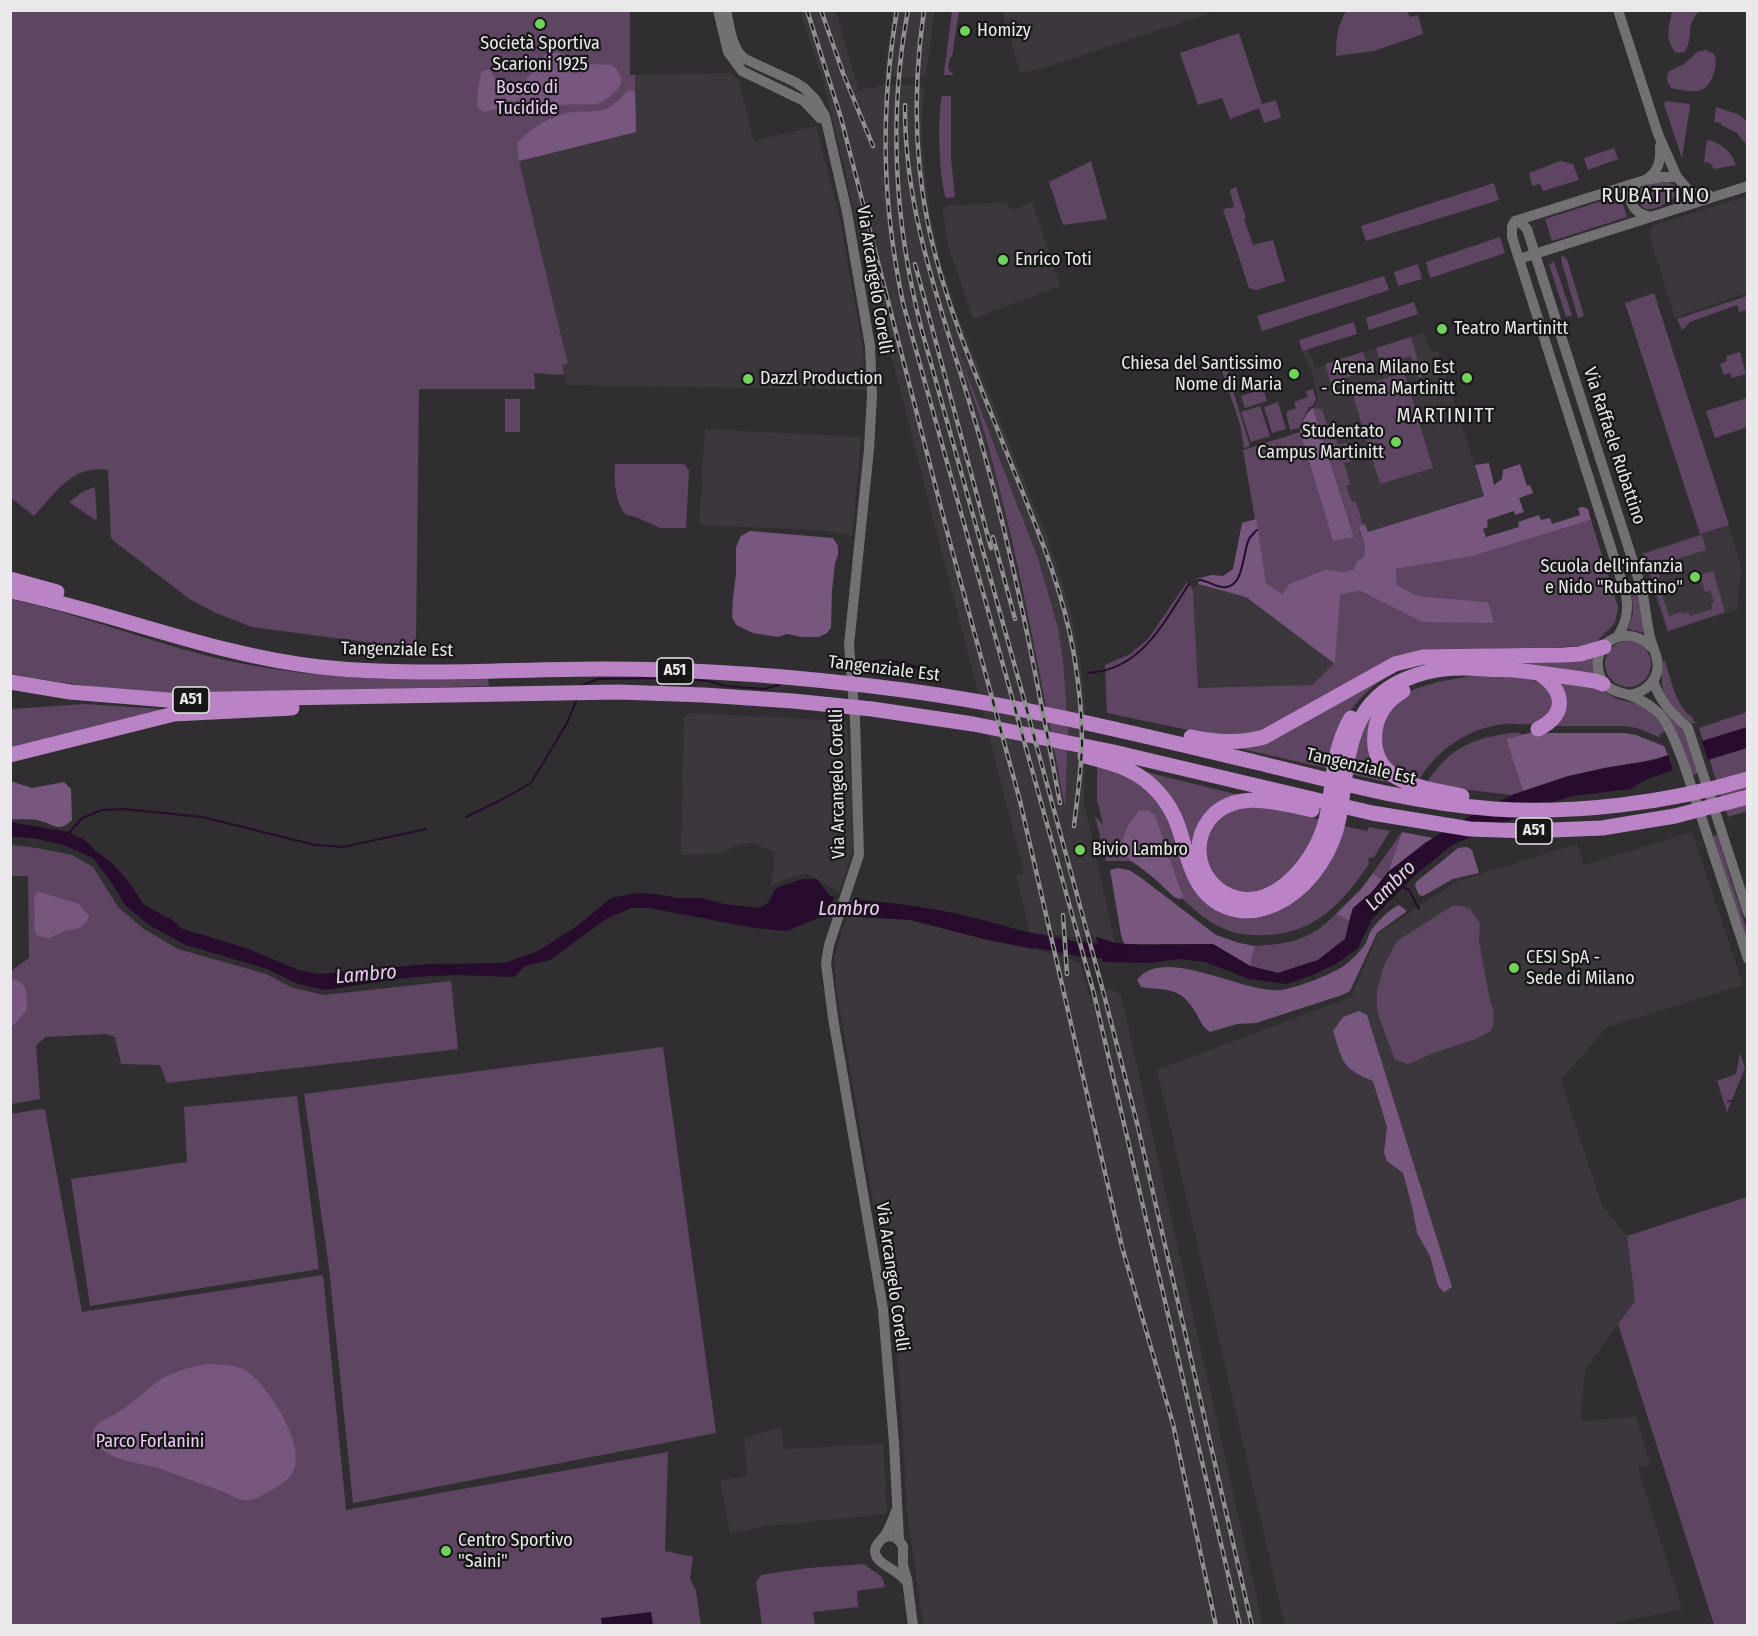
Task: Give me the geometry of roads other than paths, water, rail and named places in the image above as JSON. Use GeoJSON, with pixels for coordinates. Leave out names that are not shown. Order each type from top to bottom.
{"type":"FeatureCollection","features":[{"type":"Feature","properties":{"kind":"highway"},"geometry":{"type":"LineString","coordinates":[[10,579],[100,610]]}},
{"type":"Feature","properties":{"kind":"highway","name":"Tangenziale Est"},"geometry":{"type":"LineString","coordinates":[[10,591],[100,610],[160,633],[272,661],[324,668],[404,671],[606,669],[795,677],[932,694],[1038,712],[1399,796],[1490,808],[1556,810],[1617,805],[1700,792],[1748,779]]}},
{"type":"Feature","properties":{"kind":"highway"},"geometry":{"type":"LineString","coordinates":[[1115,729],[1153,730],[1216,742],[1239,742],[1264,736],[1395,664],[1423,657],[1571,655],[1604,647]]}},
{"type":"Feature","properties":{"kind":"highway"},"geometry":{"type":"LineString","coordinates":[[973,724],[1010,738],[1118,765],[1139,776],[1156,790],[1171,810],[1192,872],[1202,889],[1228,907],[1245,911],[1285,884],[1297,873],[1317,843],[1325,823],[1338,746],[1349,720],[1359,706],[1372,692],[1405,671],[1424,664],[1458,657]]}},
{"type":"Feature","properties":{"kind":"highway"},"geometry":{"type":"LineString","coordinates":[[1439,825],[1426,828],[1404,828],[1268,802],[1241,801],[1228,804],[1217,811],[1204,828],[1199,842],[1200,859],[1209,880],[1223,892],[1257,904],[1276,905],[1305,884],[1325,855],[1339,820],[1350,743],[1358,724],[1366,709],[1377,697],[1405,680],[1428,672],[1470,667],[1511,669],[1604,684]]}},
{"type":"Feature","properties":{"kind":"highway"},"geometry":{"type":"LineString","coordinates":[[1486,669],[1436,677],[1404,690],[1387,703],[1376,723],[1375,745],[1383,765],[1390,773],[1411,785],[1468,798],[1490,808]]}},
{"type":"Feature","properties":{"kind":"highway"},"geometry":{"type":"LineString","coordinates":[[1538,673],[1554,686],[1560,702],[1554,718],[1538,729]]}},
{"type":"Feature","properties":{"kind":"highway","name":"A51"},"geometry":{"type":"LineString","coordinates":[[10,682],[70,692],[266,704],[448,694],[618,692],[772,699],[872,709],[973,724],[1109,752],[1372,813],[1470,829],[1528,831],[1602,828],[1675,816],[1748,797]]}},
{"type":"Feature","properties":{"kind":"highway"},"geometry":{"type":"LineString","coordinates":[[10,755],[174,714],[266,704]]}},
{"type":"Feature","properties":{"kind":"street"},"geometry":{"type":"LineString","coordinates":[[718,10],[728,52],[742,71],[804,101],[820,118],[828,131]]}},
{"type":"Feature","properties":{"kind":"street"},"geometry":{"type":"LineString","coordinates":[[726,10],[734,44],[739,53],[745,59],[804,88],[815,99],[825,116],[828,131]]}},
{"type":"Feature","properties":{"kind":"street"},"geometry":{"type":"LineString","coordinates":[[1618,10],[1658,134],[1680,181],[1681,197],[1666,212]]}},
{"type":"Feature","properties":{"kind":"street"},"geometry":{"type":"LineString","coordinates":[[770,85],[776,76],[783,76]]}},
{"type":"Feature","properties":{"kind":"street"},"geometry":{"type":"LineString","coordinates":[[783,76],[787,82],[784,91]]}},
{"type":"Feature","properties":{"kind":"street","name":"Via Arcangelo Corelli"},"geometry":{"type":"LineString","coordinates":[[828,131],[850,224],[870,339],[872,395],[869,449],[849,645],[855,719],[859,849],[858,860],[829,945],[826,963],[833,1018],[883,1309],[899,1540]]}},
{"type":"Feature","properties":{"kind":"street"},"geometry":{"type":"LineString","coordinates":[[1648,216],[1638,213],[1633,208],[1631,192],[1641,181],[1654,173],[1659,165],[1658,134]]}},
{"type":"Feature","properties":{"kind":"street"},"geometry":{"type":"LineString","coordinates":[[1515,221],[1641,181],[1663,177],[1680,181],[1695,194],[1718,195]]}},
{"type":"Feature","properties":{"kind":"street"},"geometry":{"type":"LineString","coordinates":[[1519,259],[1748,186]]}},
{"type":"Feature","properties":{"kind":"street","name":"Via Raffaele Rubattino"},"geometry":{"type":"LineString","coordinates":[[1618,636],[1628,610],[1626,595],[1512,237],[1512,226],[1515,221],[1527,229],[1642,590],[1649,632],[1657,660],[1653,681],[1659,698],[1688,728],[1748,913]]}},
{"type":"Feature","properties":{"kind":"street"},"geometry":{"type":"LineString","coordinates":[[1653,649],[1646,641],[1636,636],[1618,636],[1604,647],[1598,665],[1604,684],[1615,692],[1628,695],[1654,709],[1664,720],[1688,775],[1748,959]]}},
{"type":"Feature","properties":{"kind":"street"},"geometry":{"type":"LineString","coordinates":[[1628,695],[1642,691],[1653,681]]}},
{"type":"Feature","properties":{"kind":"street","name":"Via Arcangelo Corelli"},"geometry":{"type":"LineString","coordinates":[[883,1538],[894,1517],[897,1505]]}},
{"type":"Feature","properties":{"kind":"street"},"geometry":{"type":"LineString","coordinates":[[907,1583],[900,1574],[878,1559],[875,1550],[883,1538],[891,1536],[899,1540],[903,1549],[902,1557],[907,1583],[913,1626]]}},
{"type":"Feature","properties":{"kind":"street"},"geometry":{"type":"LineString","coordinates":[[885,1564],[894,1563],[902,1557]]}},
{"type":"Feature","properties":{"kind":"water"},"geometry":{"type":"Polygon","coordinates":[[[1747,727],[1747,748],[1708,760],[1702,741],[1747,727]]]}},
{"type":"Feature","properties":{"kind":"water"},"geometry":{"type":"Polygon","coordinates":[[[1668,755],[1673,770],[1645,780],[1630,789],[1573,796],[1556,801],[1452,845],[1413,877],[1372,919],[1358,948],[1336,964],[1310,976],[1286,984],[1249,979],[1205,962],[1179,959],[1150,963],[1103,962],[1096,937],[1115,943],[1142,945],[1213,944],[1250,966],[1278,973],[1318,960],[1345,939],[1353,908],[1372,892],[1388,872],[1425,843],[1457,823],[1512,795],[1568,776],[1655,760],[1668,755]]]}},
{"type":"Feature","properties":{"kind":"water"},"geometry":{"type":"Polygon","coordinates":[[[11,822],[69,832],[86,841],[112,863],[129,882],[144,905],[174,921],[180,928],[246,948],[299,970],[319,974],[428,964],[504,963],[536,952],[577,926],[611,898],[638,893],[656,894],[678,898],[701,898],[724,904],[759,908],[768,903],[778,887],[803,879],[817,879],[830,896],[939,910],[1030,933],[1034,949],[910,920],[825,915],[787,931],[754,928],[649,908],[631,908],[606,919],[550,960],[525,966],[514,977],[458,975],[412,977],[325,990],[298,984],[267,969],[186,945],[149,925],[126,906],[93,858],[63,845],[33,838],[11,837],[11,822]]]}},
{"type":"Feature","properties":{"kind":"water"},"geometry":{"type":"Polygon","coordinates":[[[651,1612],[653,1625],[602,1625],[601,1618],[651,1612]]]}},
{"type":"Feature","properties":{"kind":"waterway"},"geometry":{"type":"LineString","coordinates":[[1199,580],[1222,587],[1232,585],[1240,574],[1247,543],[1257,530]]}},
{"type":"Feature","properties":{"kind":"waterway"},"geometry":{"type":"LineString","coordinates":[[1088,673],[1106,670],[1136,654],[1160,629],[1189,584]]}},
{"type":"Feature","properties":{"kind":"waterway"},"geometry":{"type":"LineString","coordinates":[[864,662],[888,660],[911,665],[936,677]]}},
{"type":"Feature","properties":{"kind":"waterway"},"geometry":{"type":"LineString","coordinates":[[583,685],[597,679],[673,678],[765,689],[781,684]]}},
{"type":"Feature","properties":{"kind":"waterway"},"geometry":{"type":"LineString","coordinates":[[466,817],[531,783],[567,723],[577,699]]}},
{"type":"Feature","properties":{"kind":"waterway"},"geometry":{"type":"LineString","coordinates":[[68,834],[82,818],[102,810],[124,809],[202,817],[315,845],[343,847],[426,829]]}},
{"type":"Feature","properties":{"kind":"waterway"},"geometry":{"type":"LineString","coordinates":[[1401,886],[1409,890],[1419,909]]}},
{"type":"Feature","properties":{"kind":"waterway","name":"Lambro"},"geometry":{"type":"LineString","coordinates":[[1017,937],[1077,949],[1119,953]]}},
{"type":"Feature","properties":{"kind":"railway"},"geometry":{"type":"LineString","coordinates":[[807,10],[841,118],[949,539],[1020,801],[1122,1247],[1173,1424],[1216,1626]]}},
{"type":"Feature","properties":{"kind":"railway"},"geometry":{"type":"LineString","coordinates":[[821,10],[843,73],[873,146]]}},
{"type":"Feature","properties":{"kind":"railway"},"geometry":{"type":"LineString","coordinates":[[897,10],[888,85],[886,157],[891,229],[903,303],[1094,994],[1240,1626]]}},
{"type":"Feature","properties":{"kind":"railway"},"geometry":{"type":"LineString","coordinates":[[908,10],[898,91],[897,171],[900,212],[913,291],[1138,1127],[1252,1626]]}},
{"type":"Feature","properties":{"kind":"railway"},"geometry":{"type":"LineString","coordinates":[[924,10],[917,104],[917,135],[923,197],[936,258],[952,311],[1040,536],[1069,630],[1077,677],[1082,734],[1074,826]]}},
{"type":"Feature","properties":{"kind":"railway"},"geometry":{"type":"LineString","coordinates":[[905,105],[907,150],[921,238],[972,410],[1006,539],[1035,671],[1060,803]]}},
{"type":"Feature","properties":{"kind":"railway"},"geometry":{"type":"LineString","coordinates":[[915,264],[991,548]]}},
{"type":"Feature","properties":{"kind":"railway"},"geometry":{"type":"LineString","coordinates":[[993,537],[1015,619]]}},
{"type":"Feature","properties":{"kind":"railway"},"geometry":{"type":"LineString","coordinates":[[1063,915],[1067,974]]}},
{"type":"Feature","properties":{"kind":"place","name":"Società Sportiva Scarioni 1925"},"geometry":{"type":"Point","coordinates":[540,24]}},
{"type":"Feature","properties":{"kind":"place","name":"Homizy"},"geometry":{"type":"Point","coordinates":[965,31]}},
{"type":"Feature","properties":{"kind":"place","name":"Enrico Toti"},"geometry":{"type":"Point","coordinates":[1003,260]}},
{"type":"Feature","properties":{"kind":"place","name":"Teatro Martinitt"},"geometry":{"type":"Point","coordinates":[1442,329]}},
{"type":"Feature","properties":{"kind":"place","name":"Chiesa del Santissimo Nome di Maria"},"geometry":{"type":"Point","coordinates":[1294,374]}},
{"type":"Feature","properties":{"kind":"place","name":"Arena Milano Est - Cinema Martinitt"},"geometry":{"type":"Point","coordinates":[1467,378]}},
{"type":"Feature","properties":{"kind":"place","name":"Dazzl Production"},"geometry":{"type":"Point","coordinates":[748,379]}},
{"type":"Feature","properties":{"kind":"place","name":"Studentato Campus Martinitt"},"geometry":{"type":"Point","coordinates":[1396,442]}},
{"type":"Feature","properties":{"kind":"place","name":"Scuola dell'infanzia e Nido \"Rubattino\""},"geometry":{"type":"Point","coordinates":[1695,577]}},
{"type":"Feature","properties":{"kind":"place","name":"Bivio Lambro"},"geometry":{"type":"Point","coordinates":[1080,850]}},
{"type":"Feature","properties":{"kind":"place","name":"CESI SpA - Sede di Milano"},"geometry":{"type":"Point","coordinates":[1514,968]}},
{"type":"Feature","properties":{"kind":"place","name":"Centro Sportivo \"Saini\""},"geometry":{"type":"Point","coordinates":[446,1551]}},
{"type":"Feature","properties":{"kind":"district","name":"RUBATTINO"},"geometry":{"type":"Point","coordinates":[1656,196]}},
{"type":"Feature","properties":{"kind":"district","name":"MARTINITT"},"geometry":{"type":"Point","coordinates":[1446,416]}},
{"type":"Feature","properties":{"kind":"park label","name":"Bosco di Tucidide"},"geometry":{"type":"Point","coordinates":[527,98]}},
{"type":"Feature","properties":{"kind":"park label","name":"Parco Forlanini"},"geometry":{"type":"Point","coordinates":[150,1442]}}]}
